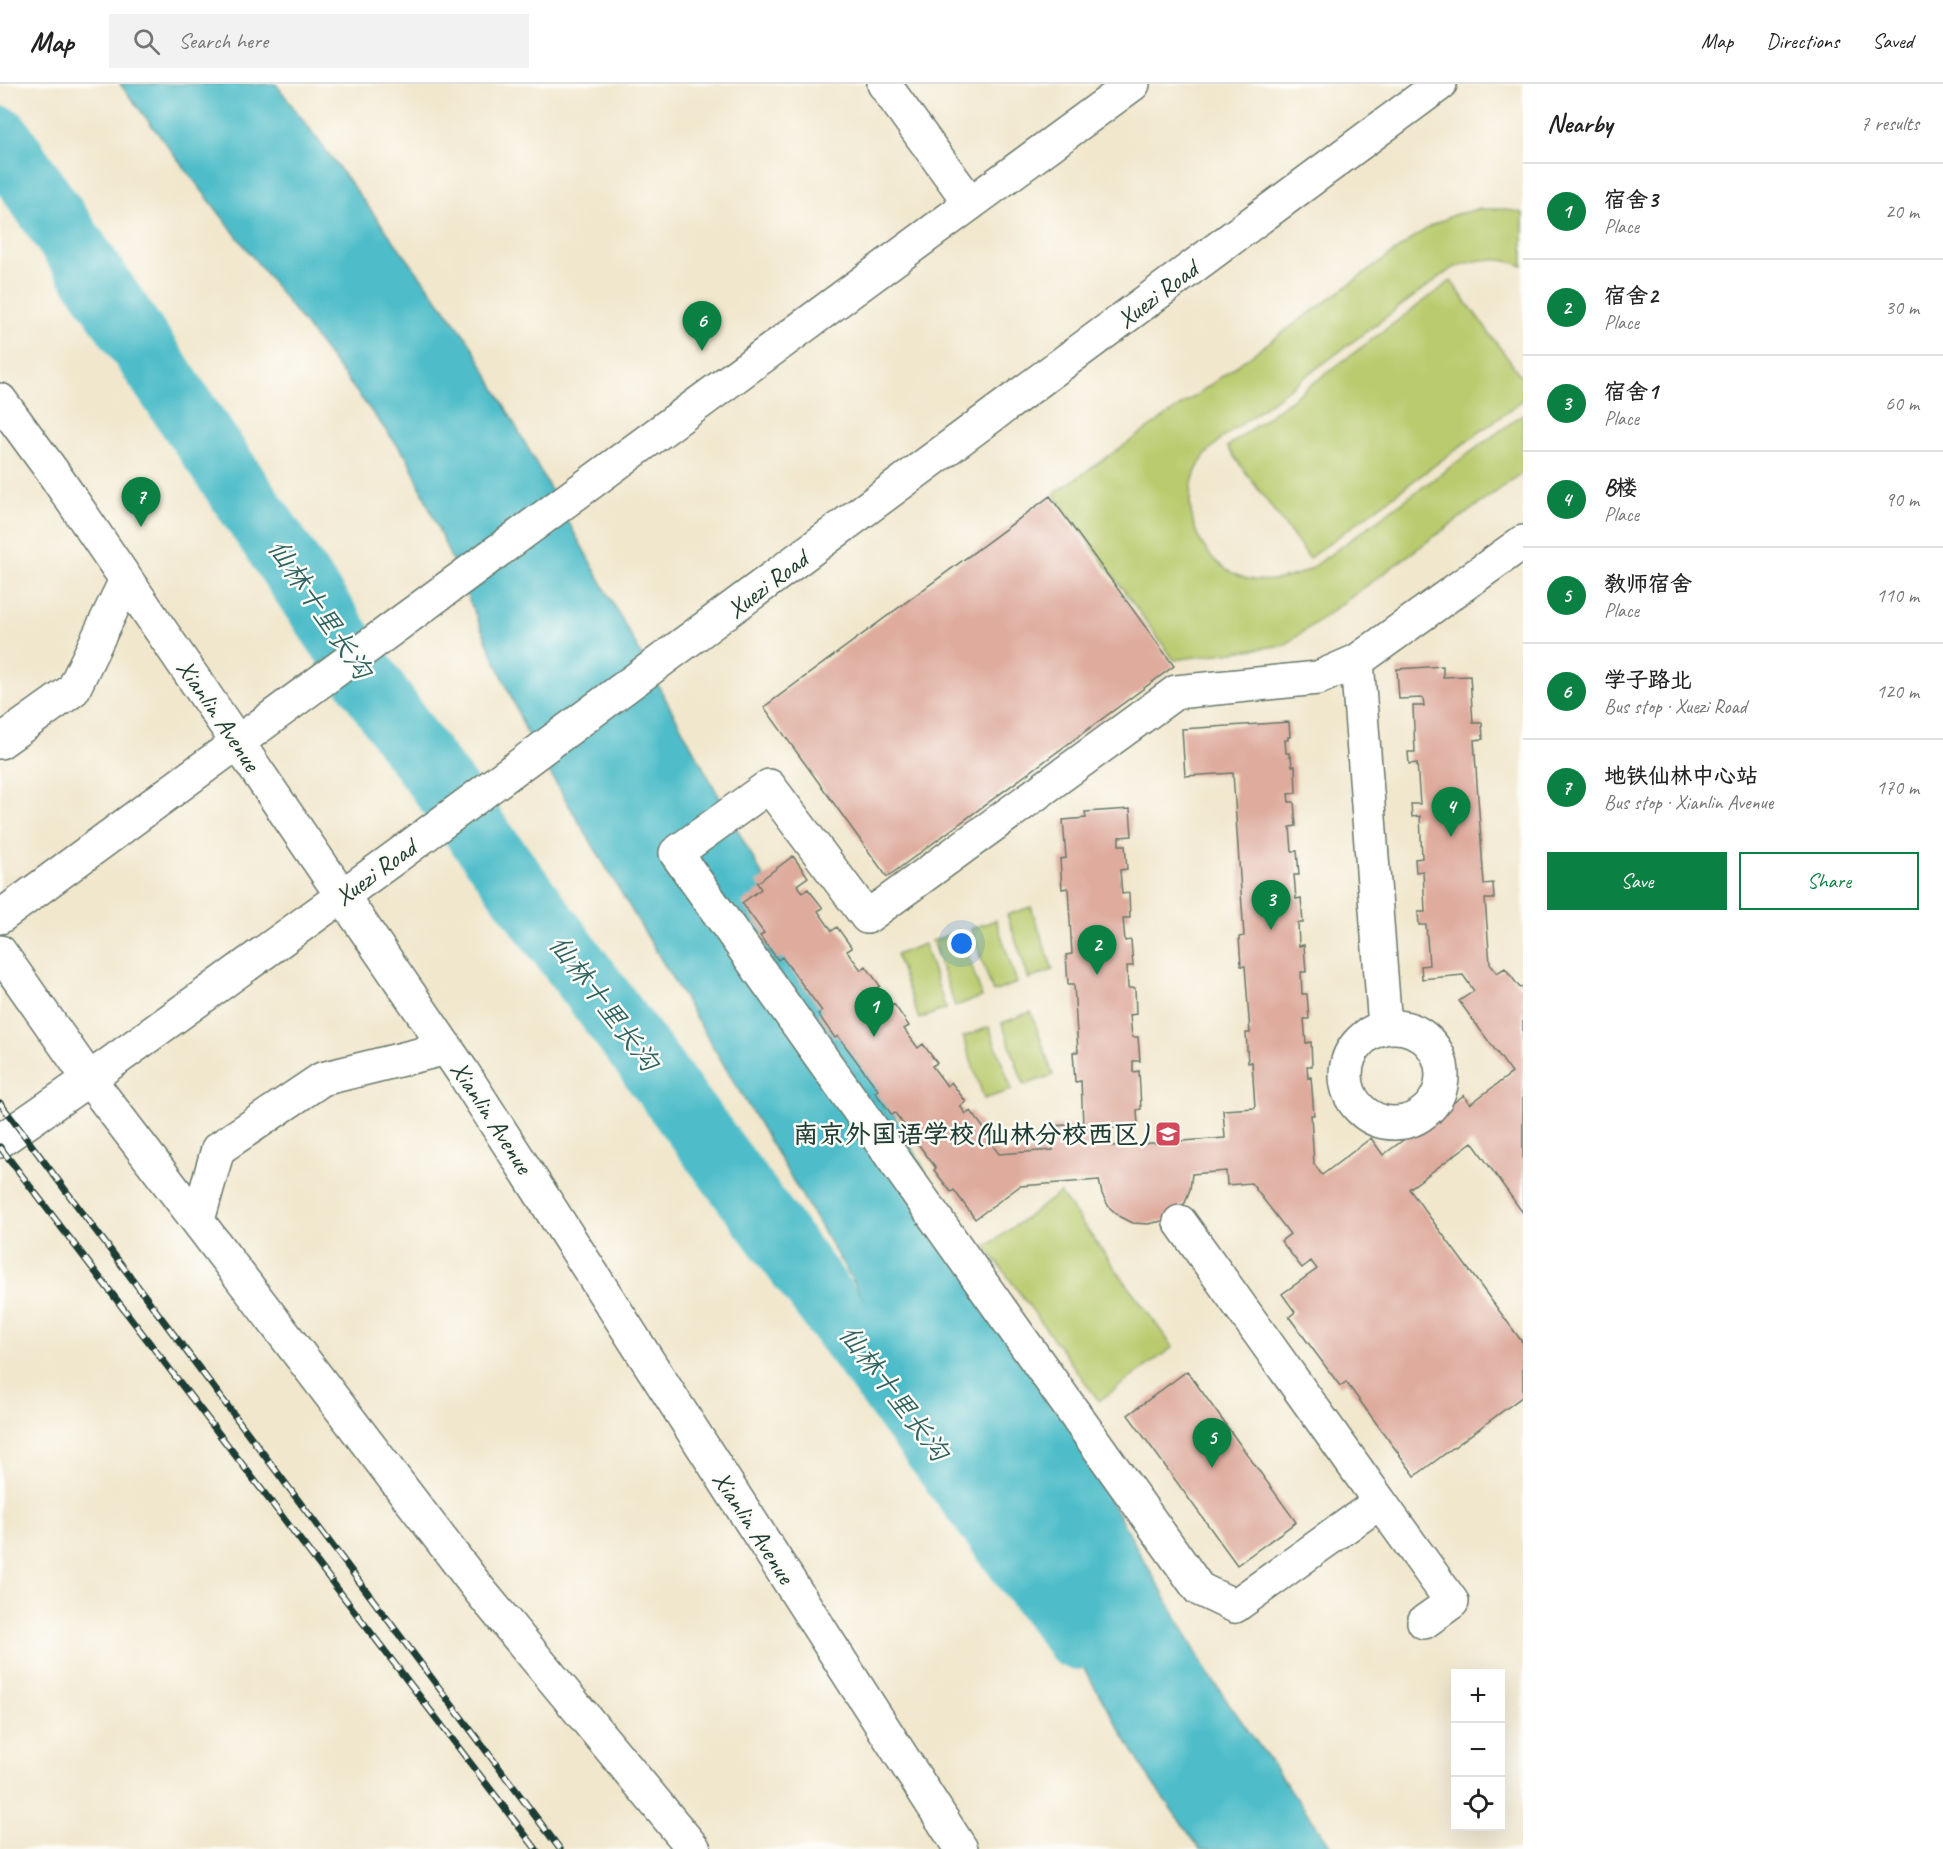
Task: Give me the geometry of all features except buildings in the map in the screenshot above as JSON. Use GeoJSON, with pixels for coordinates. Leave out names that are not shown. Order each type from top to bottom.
{"type":"FeatureCollection","features":[{"type":"Feature","properties":{"kind":"main road"},"geometry":{"type":"LineString","coordinates":[[884,84],[970,203]]}},
{"type":"Feature","properties":{"kind":"main road"},"geometry":{"type":"LineString","coordinates":[[0,917],[1133,84]]}},
{"type":"Feature","properties":{"kind":"main road","name":"Xuezi Road"},"geometry":{"type":"LineString","coordinates":[[0,1141],[343,896],[1440,84]]}},
{"type":"Feature","properties":{"kind":"main road","name":"Xianlin Avenue"},"geometry":{"type":"LineString","coordinates":[[0,400],[52,471],[447,1048],[962,1849]]}},
{"type":"Feature","properties":{"kind":"main road"},"geometry":{"type":"LineString","coordinates":[[1380,1502],[1235,1606],[1199,1589],[676,853],[769,786],[867,917],[1176,692],[1318,678],[1357,661],[1523,542]]}},
{"type":"Feature","properties":{"kind":"main road"},"geometry":{"type":"LineString","coordinates":[[0,742],[73,690],[126,580]]}},
{"type":"Feature","properties":{"kind":"main road"},"geometry":{"type":"LineString","coordinates":[[1357,661],[1385,1027]]}},
{"type":"Feature","properties":{"kind":"main road"},"geometry":{"type":"LineString","coordinates":[[0,952],[89,1079],[481,1592],[694,1849]]}},
{"type":"Feature","properties":{"kind":"main road"},"geometry":{"type":"LineString","coordinates":[[198,1220],[218,1149],[322,1079],[447,1048]]}},
{"type":"Feature","properties":{"kind":"main road"},"geometry":{"type":"LineString","coordinates":[[1180,1222],[1452,1602],[1424,1622]]}},
{"type":"Feature","properties":{"kind":"green space"},"geometry":{"type":"Polygon","coordinates":[[[1479,209],[1505,209],[1523,213],[1523,266],[1496,259],[1469,263],[1451,269],[1221,439],[1196,471],[1191,488],[1190,506],[1193,524],[1210,555],[1222,567],[1255,580],[1276,580],[1309,570],[1523,414],[1523,472],[1285,645],[1174,660],[1054,494],[1192,398],[1429,227],[1453,215],[1479,209]]]}},
{"type":"Feature","properties":{"kind":"green space"},"geometry":{"type":"Polygon","coordinates":[[[1451,281],[1523,379],[1523,400],[1309,558],[1227,447],[1451,281]]]}},
{"type":"Feature","properties":{"kind":"green space"},"geometry":{"type":"Polygon","coordinates":[[[1031,907],[1053,970],[1029,979],[1007,915],[1031,907]]]}},
{"type":"Feature","properties":{"kind":"green space"},"geometry":{"type":"Polygon","coordinates":[[[996,920],[1017,983],[993,992],[971,929],[996,920]]]}},
{"type":"Feature","properties":{"kind":"green space"},"geometry":{"type":"Polygon","coordinates":[[[960,931],[982,997],[955,1006],[932,941],[960,931]]]}},
{"type":"Feature","properties":{"kind":"green space"},"geometry":{"type":"Polygon","coordinates":[[[924,944],[946,1009],[919,1019],[896,955],[924,944]]]}},
{"type":"Feature","properties":{"kind":"green space"},"geometry":{"type":"Polygon","coordinates":[[[1031,1012],[1053,1075],[1024,1085],[1002,1023],[1031,1012]]]}},
{"type":"Feature","properties":{"kind":"green space"},"geometry":{"type":"Polygon","coordinates":[[[989,1027],[1012,1090],[984,1099],[963,1037],[989,1027]]]}},
{"type":"Feature","properties":{"kind":"green space"},"geometry":{"type":"Polygon","coordinates":[[[1060,1193],[1173,1347],[1099,1401],[986,1247],[1060,1193]]]}},
{"type":"Feature","properties":{"kind":"water"},"geometry":{"type":"Polygon","coordinates":[[[120,84],[276,84],[469,341],[944,1206],[1210,1677],[1333,1849],[1200,1849],[1149,1778],[529,738],[408,459],[120,84]]]}},
{"type":"Feature","properties":{"kind":"waterway","name":"仙林十里长沟"},"geometry":{"type":"LineString","coordinates":[[0,138],[407,738],[1076,1638]]}},
{"type":"Feature","properties":{"kind":"railway"},"geometry":{"type":"LineString","coordinates":[[0,1103],[560,1849]]}},
{"type":"Feature","properties":{"kind":"railway"},"geometry":{"type":"LineString","coordinates":[[0,1147],[536,1849]]}},
{"type":"Feature","properties":{"kind":"place","name":"学子路北"},"geometry":{"type":"Point","coordinates":[702,351]}},
{"type":"Feature","properties":{"kind":"place","name":"地铁仙林中心站"},"geometry":{"type":"Point","coordinates":[141,527]}},
{"type":"Feature","properties":{"kind":"place","name":"B楼"},"geometry":{"type":"Point","coordinates":[1451,837]}},
{"type":"Feature","properties":{"kind":"place","name":"宿舍1"},"geometry":{"type":"Point","coordinates":[1271,930]}},
{"type":"Feature","properties":{"kind":"place","name":"宿舍2"},"geometry":{"type":"Point","coordinates":[1097,975]}},
{"type":"Feature","properties":{"kind":"place","name":"宿舍3"},"geometry":{"type":"Point","coordinates":[874,1037]}},
{"type":"Feature","properties":{"kind":"place","name":"南京外国语学校(仙林分校西区)"},"geometry":{"type":"Point","coordinates":[1168,1134]}},
{"type":"Feature","properties":{"kind":"place","name":"教师宿舍"},"geometry":{"type":"Point","coordinates":[1212,1468]}}]}
